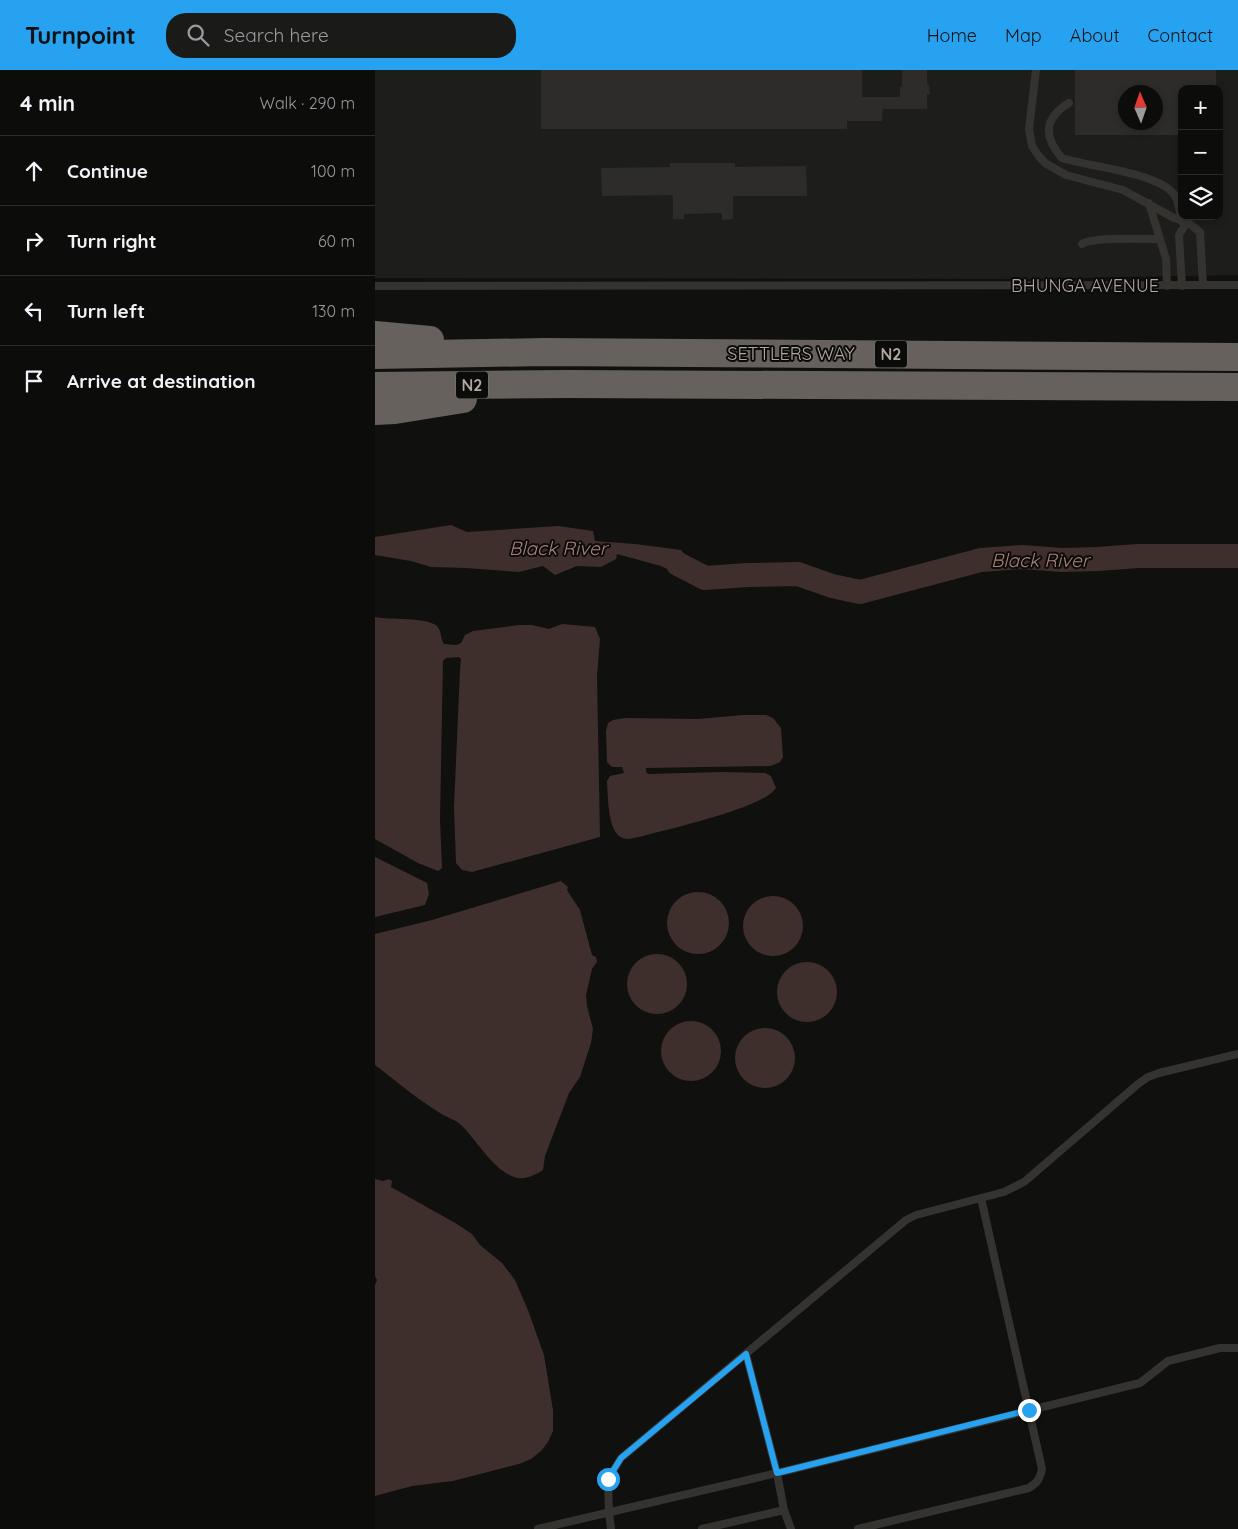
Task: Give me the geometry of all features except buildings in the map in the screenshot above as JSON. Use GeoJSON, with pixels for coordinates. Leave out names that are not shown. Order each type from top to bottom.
{"type":"FeatureCollection","features":[{"type":"Feature","properties":{"kind":"highway"},"geometry":{"type":"LineString","coordinates":[[375,335],[544,352]]}},
{"type":"Feature","properties":{"kind":"highway","name":"SETTLERS WAY"},"geometry":{"type":"LineString","coordinates":[[375,355],[544,352],[1238,357]]}},
{"type":"Feature","properties":{"kind":"highway"},"geometry":{"type":"LineString","coordinates":[[375,411],[395,410],[568,384]]}},
{"type":"Feature","properties":{"kind":"highway","name":"SETTLERS WAY"},"geometry":{"type":"LineString","coordinates":[[375,386],[568,384],[1238,387]]}},
{"type":"Feature","properties":{"kind":"lane"},"geometry":{"type":"LineString","coordinates":[[1036,70],[1029,129],[1032,146],[1037,155],[1045,163],[1066,175],[1123,190],[1200,232],[1203,285]]}},
{"type":"Feature","properties":{"kind":"lane"},"geometry":{"type":"LineString","coordinates":[[1069,103],[1055,114],[1049,122],[1051,142],[1062,158],[1162,184],[1174,193],[1184,222],[1179,235],[1182,286]]}},
{"type":"Feature","properties":{"kind":"lane"},"geometry":{"type":"LineString","coordinates":[[1149,203],[1167,259],[1167,286]]}},
{"type":"Feature","properties":{"kind":"lane"},"geometry":{"type":"LineString","coordinates":[[1082,244],[1085,241],[1096,240],[1160,239]]}},
{"type":"Feature","properties":{"kind":"lane","name":"BHUNGA AVENUE"},"geometry":{"type":"LineString","coordinates":[[375,286],[1238,285]]}},
{"type":"Feature","properties":{"kind":"lane"},"geometry":{"type":"LineString","coordinates":[[611,1529],[608,1479],[621,1458],[906,1220],[916,1215],[1004,1192],[1024,1182],[1148,1077],[1238,1054]]}},
{"type":"Feature","properties":{"kind":"lane"},"geometry":{"type":"LineString","coordinates":[[858,1529],[1029,1488],[1040,1478],[1042,1470],[981,1198]]}},
{"type":"Feature","properties":{"kind":"lane"},"geometry":{"type":"LineString","coordinates":[[538,1529],[777,1473],[1140,1383],[1168,1361],[1220,1348],[1238,1348]]}},
{"type":"Feature","properties":{"kind":"lane"},"geometry":{"type":"LineString","coordinates":[[746,1354],[777,1473],[784,1510],[791,1529]]}},
{"type":"Feature","properties":{"kind":"lane"},"geometry":{"type":"LineString","coordinates":[[702,1529],[784,1510]]}},
{"type":"Feature","properties":{"kind":"shaded area"},"geometry":{"type":"Polygon","coordinates":[[[375,70],[1238,70],[1238,275],[1020,279],[375,278],[375,70]]]}},
{"type":"Feature","properties":{"kind":"water","name":"Black River"},"geometry":{"type":"Polygon","coordinates":[[[451,525],[467,532],[558,526],[593,531],[595,541],[681,550],[705,578],[697,583],[661,566],[617,554],[616,559],[601,567],[577,566],[555,575],[543,566],[519,572],[431,567],[411,561],[375,555],[375,537],[451,525]]]}},
{"type":"Feature","properties":{"kind":"water"},"geometry":{"type":"Polygon","coordinates":[[[375,617],[432,623],[439,628],[444,644],[456,645],[461,643],[465,635],[473,631],[519,625],[532,625],[549,629],[562,624],[595,627],[600,639],[597,676],[600,837],[472,872],[462,870],[456,863],[454,807],[461,659],[459,657],[446,658],[443,661],[440,819],[442,868],[438,871],[418,863],[375,839],[375,617]]]}},
{"type":"Feature","properties":{"kind":"water"},"geometry":{"type":"Polygon","coordinates":[[[766,715],[773,718],[781,728],[783,757],[780,762],[771,766],[646,768],[646,772],[648,774],[765,773],[771,776],[776,788],[768,796],[734,810],[670,829],[629,839],[618,835],[614,829],[609,812],[607,781],[610,776],[624,773],[622,767],[612,767],[607,762],[606,731],[608,723],[625,718],[698,719],[766,715]]]}},
{"type":"Feature","properties":{"kind":"water"},"geometry":{"type":"Polygon","coordinates":[[[375,857],[427,883],[429,894],[425,905],[375,917],[375,857]]]}},
{"type":"Feature","properties":{"kind":"water"},"geometry":{"type":"Polygon","coordinates":[[[561,881],[568,887],[567,890],[580,910],[592,955],[596,957],[597,962],[592,969],[586,995],[593,1029],[591,1043],[580,1077],[569,1093],[545,1156],[543,1170],[529,1177],[518,1178],[499,1168],[460,1124],[423,1102],[375,1065],[375,934],[432,920],[561,881]]]}},
{"type":"Feature","properties":{"kind":"water"},"geometry":{"type":"Polygon","coordinates":[[[698,892],[710,895],[720,901],[726,911],[729,923],[726,935],[720,945],[710,951],[698,954],[686,951],[676,945],[670,935],[667,923],[670,911],[676,901],[686,895],[698,892]]]}},
{"type":"Feature","properties":{"kind":"water"},"geometry":{"type":"Polygon","coordinates":[[[767,896],[779,896],[790,901],[798,909],[803,920],[801,938],[790,951],[779,956],[767,956],[756,951],[748,943],[743,932],[743,920],[748,909],[756,901],[767,896]]]}},
{"type":"Feature","properties":{"kind":"water"},"geometry":{"type":"Polygon","coordinates":[[[651,954],[663,954],[674,959],[682,967],[687,978],[685,996],[674,1009],[663,1014],[651,1014],[640,1009],[632,1001],[627,990],[627,978],[632,967],[640,959],[651,954]]]}},
{"type":"Feature","properties":{"kind":"water"},"geometry":{"type":"Polygon","coordinates":[[[807,962],[824,967],[832,975],[837,992],[832,1009],[824,1017],[807,1022],[790,1017],[782,1009],[777,992],[782,975],[790,967],[807,962]]]}},
{"type":"Feature","properties":{"kind":"water"},"geometry":{"type":"Polygon","coordinates":[[[691,1021],[703,1023],[716,1034],[721,1051],[719,1063],[708,1076],[691,1081],[679,1079],[666,1068],[661,1051],[663,1039],[674,1026],[691,1021]]]}},
{"type":"Feature","properties":{"kind":"water"},"geometry":{"type":"Polygon","coordinates":[[[765,1028],[782,1033],[790,1041],[795,1058],[790,1075],[782,1083],[765,1088],[748,1083],[740,1075],[735,1058],[740,1041],[748,1033],[765,1028]]]}},
{"type":"Feature","properties":{"kind":"water"},"geometry":{"type":"Polygon","coordinates":[[[375,1179],[383,1181],[389,1179],[392,1181],[391,1187],[472,1234],[480,1245],[502,1263],[515,1280],[544,1355],[553,1410],[553,1431],[541,1451],[531,1459],[519,1464],[453,1481],[412,1486],[375,1496],[375,1285],[377,1280],[375,1276],[375,1179]]]}},
{"type":"Feature","properties":{"kind":"waterway","name":"Black River"},"geometry":{"type":"LineString","coordinates":[[678,564],[705,578],[798,574],[832,586],[860,592],[981,560],[1022,557],[1062,560],[1138,556],[1238,556]]}},
{"type":"Feature","properties":{"kind":"route"},"geometry":{"type":"LineString","coordinates":[[608,1479],[621,1458],[746,1354],[777,1473],[1029,1410]]}}]}
